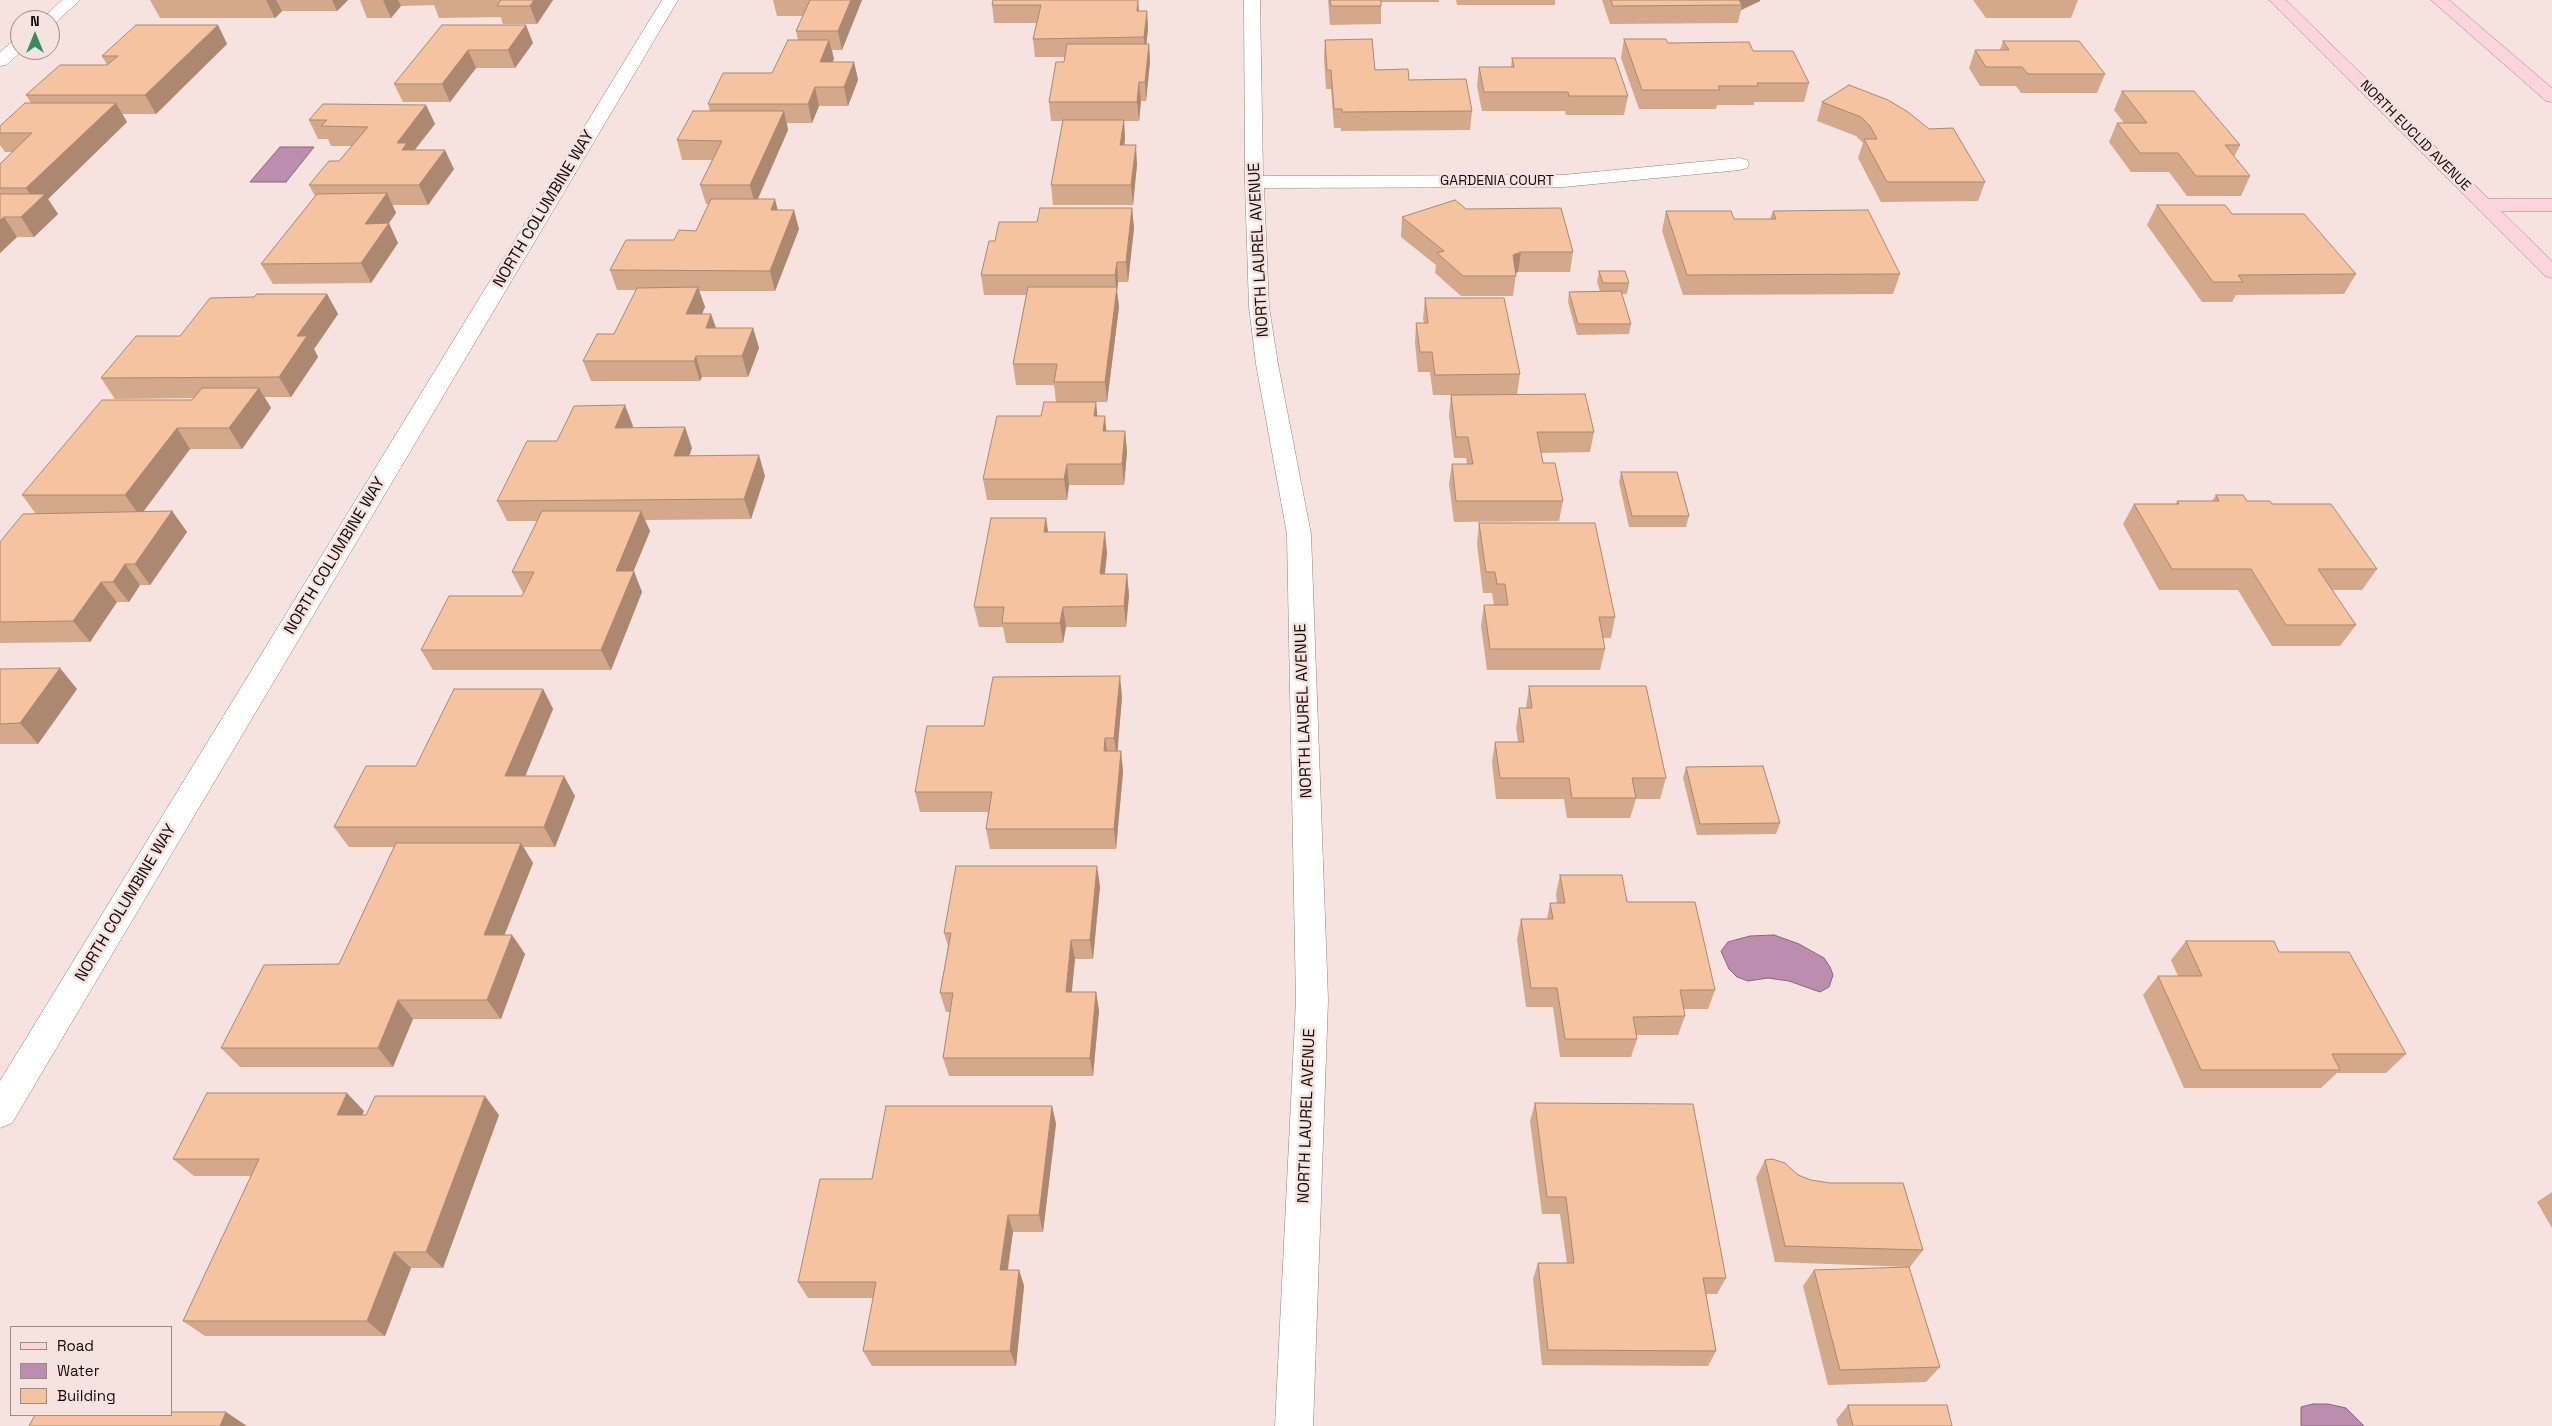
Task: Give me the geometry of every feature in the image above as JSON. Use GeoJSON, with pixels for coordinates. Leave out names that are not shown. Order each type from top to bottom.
{"type":"FeatureCollection","features":[{"type":"Feature","properties":{"kind":"main road","name":"NORTH EUCLID AVENUE"},"geometry":{"type":"LineString","coordinates":[[2278,0],[2552,272]]}},
{"type":"Feature","properties":{"kind":"main road"},"geometry":{"type":"LineString","coordinates":[[2439,0],[2552,97]]}},
{"type":"Feature","properties":{"kind":"main road"},"geometry":{"type":"LineString","coordinates":[[2484,205],[2552,205]]}},
{"type":"Feature","properties":{"kind":"street"},"geometry":{"type":"LineString","coordinates":[[60,10],[72,0]]}},
{"type":"Feature","properties":{"kind":"street","name":"NORTH COLUMBINE WAY"},"geometry":{"type":"LineString","coordinates":[[0,1112],[670,0]]}},
{"type":"Feature","properties":{"kind":"street","name":"NORTH LAUREL AVENUE"},"geometry":{"type":"LineString","coordinates":[[1252,0],[1254,182],[1259,307],[1267,364],[1299,534],[1312,1000],[1294,1426]]}},
{"type":"Feature","properties":{"kind":"street"},"geometry":{"type":"LineString","coordinates":[[0,61],[10,52]]}},
{"type":"Feature","properties":{"kind":"street","name":"GARDENIA COURT"},"geometry":{"type":"LineString","coordinates":[[1254,182],[1563,181],[1740,164]]}},
{"type":"Feature","properties":{"kind":"water"},"geometry":{"type":"Polygon","coordinates":[[[280,147],[314,147],[286,182],[250,182],[280,147]]]}},
{"type":"Feature","properties":{"kind":"water"},"geometry":{"type":"Polygon","coordinates":[[[1774,935],[1799,944],[1824,958],[1833,975],[1829,987],[1820,992],[1789,981],[1768,978],[1748,981],[1737,977],[1729,969],[1721,951],[1728,942],[1750,936],[1774,935]]]}},
{"type":"Feature","properties":{"kind":"water"},"geometry":{"type":"Polygon","coordinates":[[[2313,1404],[2328,1404],[2346,1408],[2364,1426],[2301,1426],[2301,1407],[2313,1404]]]}},
{"type":"Feature","properties":{"kind":"building"},"geometry":{"type":"Polygon","coordinates":[[[501,0],[534,0],[530,6],[497,6],[501,0]]]}},
{"type":"Feature","properties":{"kind":"building"},"geometry":{"type":"Polygon","coordinates":[[[810,0],[851,0],[838,31],[796,31],[810,0]]]}},
{"type":"Feature","properties":{"kind":"building"},"geometry":{"type":"Polygon","coordinates":[[[993,0],[1138,0],[1137,11],[1147,11],[1144,37],[1033,39],[1041,5],[992,5],[993,0]]]}},
{"type":"Feature","properties":{"kind":"building"},"geometry":{"type":"Polygon","coordinates":[[[1330,0],[1381,0],[1381,6],[1331,6],[1330,0]]]}},
{"type":"Feature","properties":{"kind":"building"},"geometry":{"type":"Polygon","coordinates":[[[1611,0],[1739,0],[1742,5],[1613,6],[1611,0]]]}},
{"type":"Feature","properties":{"kind":"building"},"geometry":{"type":"Polygon","coordinates":[[[136,25],[218,25],[145,95],[26,95],[60,65],[107,65],[118,56],[102,56],[136,25]]]}},
{"type":"Feature","properties":{"kind":"building"},"geometry":{"type":"Polygon","coordinates":[[[442,25],[526,25],[508,50],[468,50],[442,84],[394,84],[442,25]]]}},
{"type":"Feature","properties":{"kind":"building"},"geometry":{"type":"Polygon","coordinates":[[[1372,39],[1375,70],[1408,69],[1409,80],[1466,79],[1472,111],[1342,112],[1342,109],[1334,109],[1331,70],[1327,70],[1325,40],[1372,39]]]}},
{"type":"Feature","properties":{"kind":"building"},"geometry":{"type":"Polygon","coordinates":[[[1624,39],[1666,39],[1668,43],[1749,42],[1753,51],[1793,51],[1809,83],[1757,83],[1758,86],[1718,86],[1720,90],[1642,90],[1624,39]]]}},
{"type":"Feature","properties":{"kind":"building"},"geometry":{"type":"Polygon","coordinates":[[[788,40],[829,40],[820,62],[854,62],[844,87],[815,87],[808,104],[708,104],[723,73],[772,73],[788,40]]]}},
{"type":"Feature","properties":{"kind":"building"},"geometry":{"type":"Polygon","coordinates":[[[2003,41],[2079,41],[2105,74],[2028,74],[2022,67],[1986,67],[1975,50],[2009,50],[2003,41]]]}},
{"type":"Feature","properties":{"kind":"building"},"geometry":{"type":"Polygon","coordinates":[[[1067,44],[1149,44],[1145,82],[1139,82],[1137,102],[1049,102],[1056,62],[1064,62],[1067,44]]]}},
{"type":"Feature","properties":{"kind":"building"},"geometry":{"type":"Polygon","coordinates":[[[1512,58],[1615,58],[1628,96],[1569,96],[1568,92],[1484,92],[1479,67],[1514,67],[1512,58]]]}},
{"type":"Feature","properties":{"kind":"building"},"geometry":{"type":"Polygon","coordinates":[[[1849,85],[1888,100],[1908,112],[1929,129],[1953,128],[1985,182],[1887,182],[1864,139],[1877,139],[1870,126],[1861,117],[1822,102],[1849,85]]]}},
{"type":"Feature","properties":{"kind":"building"},"geometry":{"type":"Polygon","coordinates":[[[2122,91],[2194,91],[2240,145],[2225,145],[2250,176],[2196,176],[2178,153],[2140,153],[2117,123],[2147,123],[2122,91]]]}},
{"type":"Feature","properties":{"kind":"building"},"geometry":{"type":"Polygon","coordinates":[[[25,103],[116,103],[26,188],[0,188],[0,164],[32,133],[0,133],[0,126],[25,103]]]}},
{"type":"Feature","properties":{"kind":"building"},"geometry":{"type":"Polygon","coordinates":[[[323,104],[426,105],[397,143],[407,143],[402,150],[445,150],[419,185],[309,185],[329,161],[339,161],[368,127],[321,126],[327,120],[309,120],[323,104]]]}},
{"type":"Feature","properties":{"kind":"building"},"geometry":{"type":"Polygon","coordinates":[[[693,111],[784,111],[750,185],[700,185],[722,141],[677,140],[693,111]]]}},
{"type":"Feature","properties":{"kind":"building"},"geometry":{"type":"Polygon","coordinates":[[[1063,120],[1124,120],[1120,145],[1136,145],[1131,185],[1051,185],[1063,120]]]}},
{"type":"Feature","properties":{"kind":"building"},"geometry":{"type":"Polygon","coordinates":[[[387,193],[365,224],[389,223],[361,263],[261,264],[317,194],[387,193]]]}},
{"type":"Feature","properties":{"kind":"building"},"geometry":{"type":"Polygon","coordinates":[[[0,194],[45,194],[21,217],[4,217],[0,220],[0,194]]]}},
{"type":"Feature","properties":{"kind":"building"},"geometry":{"type":"Polygon","coordinates":[[[711,199],[775,199],[771,210],[794,210],[770,271],[610,270],[626,240],[674,240],[679,230],[696,231],[711,199]]]}},
{"type":"Feature","properties":{"kind":"building"},"geometry":{"type":"Polygon","coordinates":[[[1455,200],[1466,209],[1561,208],[1573,252],[1521,252],[1513,255],[1516,276],[1463,276],[1437,253],[1444,251],[1402,217],[1455,200]]]}},
{"type":"Feature","properties":{"kind":"building"},"geometry":{"type":"Polygon","coordinates":[[[2157,205],[2225,205],[2232,214],[2304,214],[2356,274],[2238,275],[2243,282],[2213,282],[2157,205]]]}},
{"type":"Feature","properties":{"kind":"building"},"geometry":{"type":"Polygon","coordinates":[[[1040,208],[1132,208],[1126,262],[1117,262],[1115,275],[981,275],[989,241],[995,241],[999,222],[1037,222],[1040,208]]]}},
{"type":"Feature","properties":{"kind":"building"},"geometry":{"type":"Polygon","coordinates":[[[1868,210],[1900,274],[1687,275],[1666,211],[1731,211],[1734,219],[1776,219],[1773,211],[1868,210]]]}},
{"type":"Feature","properties":{"kind":"building"},"geometry":{"type":"Polygon","coordinates":[[[1599,271],[1625,271],[1629,283],[1603,283],[1599,271]]]}},
{"type":"Feature","properties":{"kind":"building"},"geometry":{"type":"Polygon","coordinates":[[[698,287],[686,314],[711,314],[706,328],[753,328],[742,356],[696,356],[694,361],[583,361],[597,334],[614,334],[637,288],[698,287]]]}},
{"type":"Feature","properties":{"kind":"building"},"geometry":{"type":"Polygon","coordinates":[[[1028,287],[1117,287],[1105,382],[1054,382],[1057,364],[1013,364],[1028,287]]]}},
{"type":"Feature","properties":{"kind":"building"},"geometry":{"type":"Polygon","coordinates":[[[1621,291],[1631,324],[1578,324],[1569,292],[1621,291]]]}},
{"type":"Feature","properties":{"kind":"building"},"geometry":{"type":"Polygon","coordinates":[[[257,294],[327,294],[297,336],[307,336],[279,377],[101,378],[136,336],[180,336],[210,298],[254,297],[257,294]]]}},
{"type":"Feature","properties":{"kind":"building"},"geometry":{"type":"Polygon","coordinates":[[[1425,298],[1504,298],[1520,374],[1435,375],[1432,352],[1420,352],[1416,323],[1428,323],[1425,298]]]}},
{"type":"Feature","properties":{"kind":"building"},"geometry":{"type":"Polygon","coordinates":[[[202,388],[259,388],[229,428],[177,428],[125,495],[22,495],[102,400],[192,400],[202,388]]]}},
{"type":"Feature","properties":{"kind":"building"},"geometry":{"type":"Polygon","coordinates":[[[1585,394],[1594,432],[1537,432],[1543,463],[1555,463],[1563,501],[1456,501],[1452,464],[1473,464],[1468,437],[1456,437],[1451,395],[1585,394]]]}},
{"type":"Feature","properties":{"kind":"building"},"geometry":{"type":"Polygon","coordinates":[[[1044,402],[1096,402],[1094,416],[1105,416],[1103,431],[1125,431],[1122,464],[1067,464],[1064,479],[983,479],[997,416],[1041,416],[1044,402]]]}},
{"type":"Feature","properties":{"kind":"building"},"geometry":{"type":"Polygon","coordinates":[[[625,405],[615,428],[685,427],[674,456],[759,455],[744,499],[497,501],[527,441],[557,441],[574,406],[625,405]]]}},
{"type":"Feature","properties":{"kind":"building"},"geometry":{"type":"Polygon","coordinates":[[[1621,472],[1677,472],[1689,516],[1632,516],[1621,472]]]}},
{"type":"Feature","properties":{"kind":"building"},"geometry":{"type":"Polygon","coordinates":[[[2216,495],[2243,495],[2247,501],[2270,501],[2272,504],[2331,504],[2377,569],[2318,569],[2356,625],[2286,625],[2251,569],[2172,569],[2134,504],[2179,504],[2177,501],[2219,501],[2216,495]]]}},
{"type":"Feature","properties":{"kind":"building"},"geometry":{"type":"Polygon","coordinates":[[[172,511],[135,564],[125,564],[113,582],[101,582],[73,621],[0,622],[0,542],[23,514],[172,511]]]}},
{"type":"Feature","properties":{"kind":"building"},"geometry":{"type":"Polygon","coordinates":[[[542,511],[641,511],[616,571],[634,571],[601,650],[421,650],[449,596],[522,596],[534,572],[512,572],[542,511]]]}},
{"type":"Feature","properties":{"kind":"building"},"geometry":{"type":"Polygon","coordinates":[[[991,518],[1046,518],[1044,532],[1105,532],[1100,574],[1127,574],[1124,606],[1063,607],[1060,623],[1002,623],[1004,607],[974,607],[991,518]]]}},
{"type":"Feature","properties":{"kind":"building"},"geometry":{"type":"Polygon","coordinates":[[[1479,523],[1595,523],[1615,617],[1599,617],[1605,649],[1490,649],[1484,605],[1508,605],[1505,584],[1497,584],[1495,572],[1486,572],[1479,523]]]}},
{"type":"Feature","properties":{"kind":"building"},"geometry":{"type":"Polygon","coordinates":[[[60,668],[20,723],[0,724],[0,669],[60,668]]]}},
{"type":"Feature","properties":{"kind":"building"},"geometry":{"type":"Polygon","coordinates":[[[1120,676],[1114,738],[1105,738],[1104,751],[1121,751],[1114,829],[986,829],[992,792],[915,792],[927,726],[984,726],[993,677],[1120,676]]]}},
{"type":"Feature","properties":{"kind":"building"},"geometry":{"type":"Polygon","coordinates":[[[1529,686],[1646,686],[1666,778],[1632,778],[1636,798],[1572,798],[1569,778],[1500,778],[1495,742],[1524,742],[1519,708],[1532,708],[1529,686]]]}},
{"type":"Feature","properties":{"kind":"building"},"geometry":{"type":"Polygon","coordinates":[[[454,689],[543,689],[505,776],[564,776],[544,827],[334,827],[366,766],[416,766],[454,689]]]}},
{"type":"Feature","properties":{"kind":"building"},"geometry":{"type":"Polygon","coordinates":[[[1763,766],[1780,823],[1700,824],[1686,767],[1763,766]]]}},
{"type":"Feature","properties":{"kind":"building"},"geometry":{"type":"Polygon","coordinates":[[[396,843],[521,843],[484,935],[512,935],[487,1000],[398,1000],[378,1048],[221,1048],[264,965],[339,964],[396,843]]]}},
{"type":"Feature","properties":{"kind":"building"},"geometry":{"type":"Polygon","coordinates":[[[956,866],[1097,866],[1090,940],[1071,940],[1066,992],[1096,992],[1090,1058],[943,1058],[953,993],[940,993],[951,933],[944,933],[956,866]]]}},
{"type":"Feature","properties":{"kind":"building"},"geometry":{"type":"Polygon","coordinates":[[[1560,875],[1622,875],[1627,902],[1695,902],[1715,990],[1680,990],[1685,1016],[1633,1017],[1637,1039],[1565,1039],[1557,988],[1531,988],[1521,919],[1553,919],[1550,903],[1565,903],[1560,875]]]}},
{"type":"Feature","properties":{"kind":"building"},"geometry":{"type":"Polygon","coordinates":[[[2186,941],[2274,941],[2279,952],[2349,952],[2406,1054],[2332,1054],[2340,1070],[2201,1070],[2158,976],[2202,976],[2186,941]]]}},
{"type":"Feature","properties":{"kind":"building"},"geometry":{"type":"Polygon","coordinates":[[[207,1093],[347,1093],[337,1115],[366,1115],[375,1096],[485,1096],[426,1252],[394,1252],[367,1321],[183,1321],[259,1159],[173,1159],[207,1093]]]}},
{"type":"Feature","properties":{"kind":"building"},"geometry":{"type":"Polygon","coordinates":[[[1535,1103],[1693,1104],[1726,1278],[1703,1278],[1716,1351],[1548,1350],[1538,1263],[1574,1263],[1566,1197],[1547,1197],[1535,1103]]]}},
{"type":"Feature","properties":{"kind":"building"},"geometry":{"type":"Polygon","coordinates":[[[886,1106],[1052,1106],[1039,1215],[1008,1215],[1000,1270],[1019,1270],[1010,1351],[863,1351],[876,1282],[798,1282],[820,1179],[872,1179],[886,1106]]]}},
{"type":"Feature","properties":{"kind":"building"},"geometry":{"type":"Polygon","coordinates":[[[1772,1159],[1785,1163],[1798,1175],[1811,1180],[1830,1183],[1903,1183],[1923,1250],[1785,1246],[1765,1160],[1772,1159]]]}},
{"type":"Feature","properties":{"kind":"building"},"geometry":{"type":"Polygon","coordinates":[[[1909,1267],[1940,1367],[1840,1370],[1814,1270],[1909,1267]]]}},
{"type":"Feature","properties":{"kind":"building"},"geometry":{"type":"Polygon","coordinates":[[[1848,1405],[1947,1405],[1952,1426],[1853,1426],[1848,1405]]]}},
{"type":"Feature","properties":{"kind":"building"},"geometry":{"type":"Polygon","coordinates":[[[172,1412],[226,1412],[220,1426],[29,1426],[34,1416],[172,1416],[172,1412]]]}}]}
